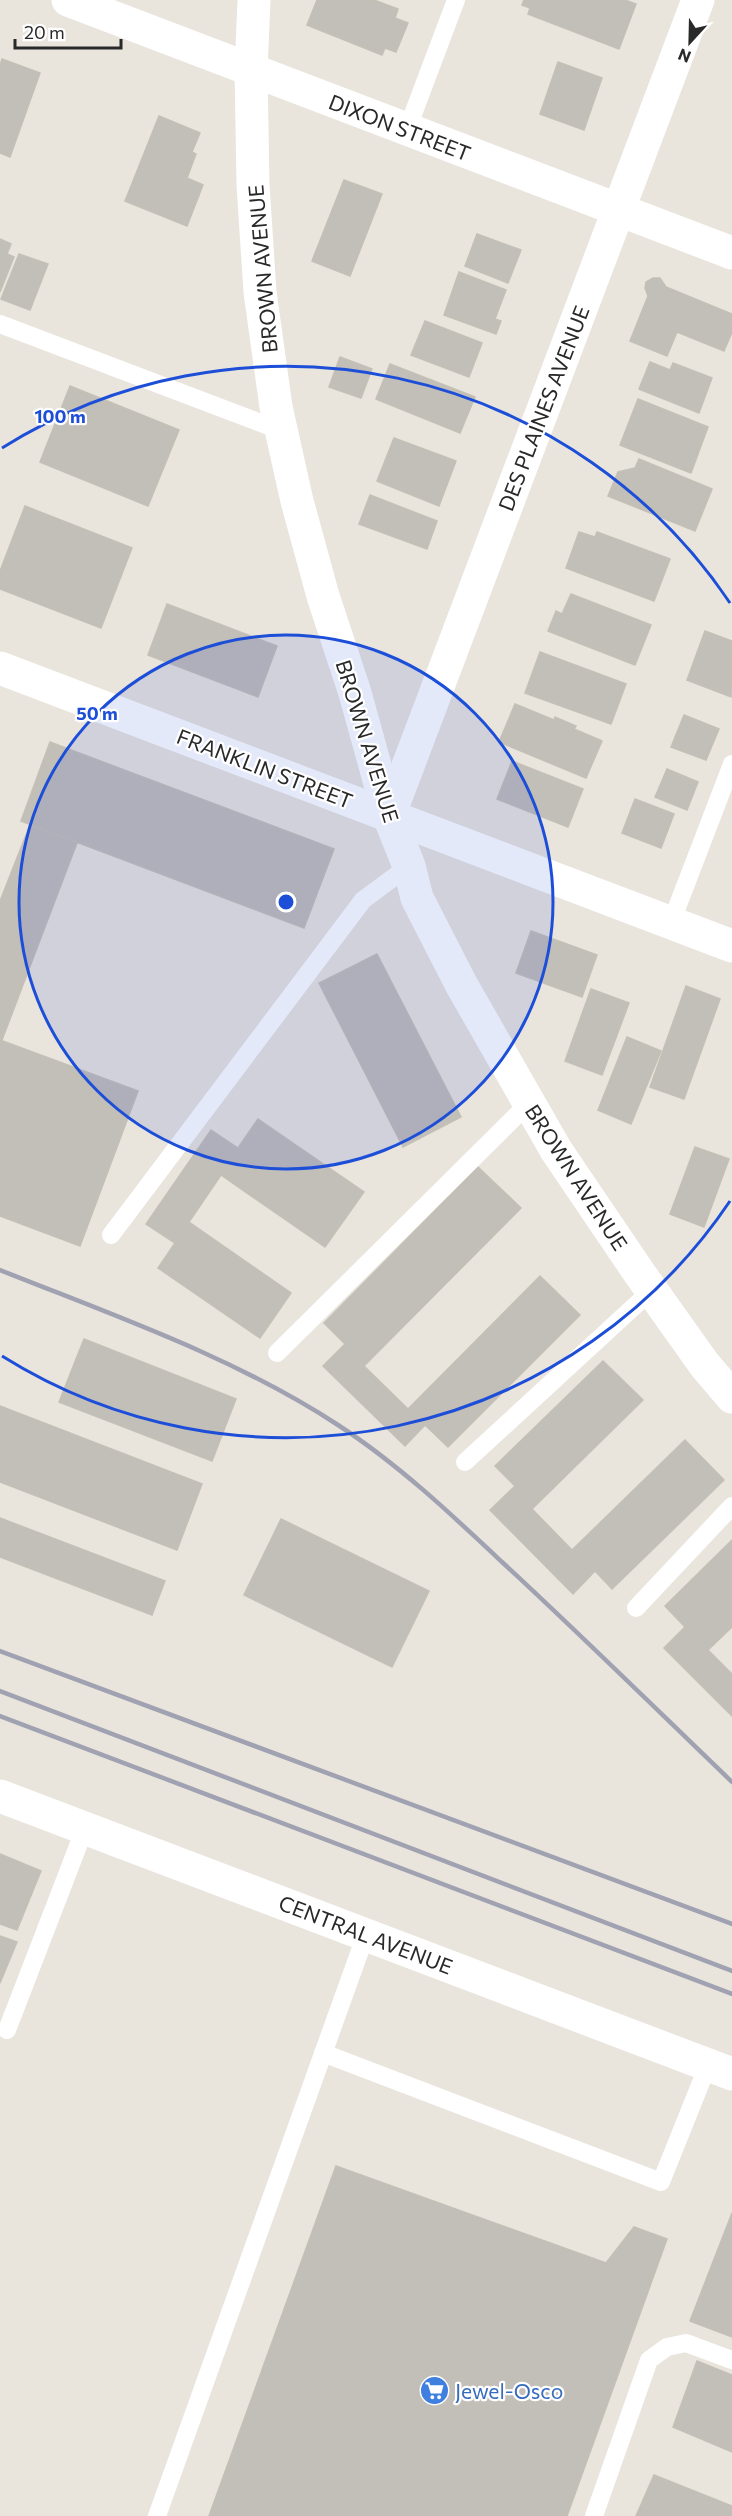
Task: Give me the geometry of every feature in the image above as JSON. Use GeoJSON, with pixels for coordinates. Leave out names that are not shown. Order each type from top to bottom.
{"type":"FeatureCollection","features":[{"type":"Feature","properties":{"kind":"street","name":"DIXON STREET"},"geometry":{"type":"LineString","coordinates":[[68,0],[732,252]]}},
{"type":"Feature","properties":{"kind":"street","name":"BROWN AVENUE"},"geometry":{"type":"LineString","coordinates":[[254,0],[251,70],[253,185],[260,292],[282,431],[297,501],[320,585],[355,693],[389,816],[409,866],[417,898],[461,984],[556,1150],[704,1364],[732,1396]]}},
{"type":"Feature","properties":{"kind":"street","name":"DES PLAINES AVENUE"},"geometry":{"type":"LineString","coordinates":[[389,816],[698,0]]}},
{"type":"Feature","properties":{"kind":"street","name":"FRANKLIN STREET"},"geometry":{"type":"LineString","coordinates":[[0,668],[732,946]]}},
{"type":"Feature","properties":{"kind":"street","name":"CENTRAL AVENUE"},"geometry":{"type":"LineString","coordinates":[[0,1796],[720,2069]]}},
{"type":"Feature","properties":{"kind":"lane"},"geometry":{"type":"LineString","coordinates":[[407,130],[456,0]]}},
{"type":"Feature","properties":{"kind":"lane"},"geometry":{"type":"LineString","coordinates":[[0,324],[282,431]]}},
{"type":"Feature","properties":{"kind":"lane"},"geometry":{"type":"LineString","coordinates":[[671,922],[732,764]]}},
{"type":"Feature","properties":{"kind":"lane"},"geometry":{"type":"LineString","coordinates":[[111,1235],[363,900],[409,866]]}},
{"type":"Feature","properties":{"kind":"lane"},"geometry":{"type":"LineString","coordinates":[[277,1353],[529,1102]]}},
{"type":"Feature","properties":{"kind":"lane"},"geometry":{"type":"LineString","coordinates":[[465,1462],[652,1290]]}},
{"type":"Feature","properties":{"kind":"lane"},"geometry":{"type":"LineString","coordinates":[[636,1608],[732,1506]]}},
{"type":"Feature","properties":{"kind":"lane"},"geometry":{"type":"LineString","coordinates":[[8,2030],[85,1828]]}},
{"type":"Feature","properties":{"kind":"lane"},"geometry":{"type":"LineString","coordinates":[[157,2516],[366,1934]]}},
{"type":"Feature","properties":{"kind":"lane"},"geometry":{"type":"LineString","coordinates":[[323,2053],[661,2182],[720,2069]]}},
{"type":"Feature","properties":{"kind":"lane"},"geometry":{"type":"LineString","coordinates":[[594,2516],[649,2360],[667,2347],[686,2343],[732,2360]]}},
{"type":"Feature","properties":{"kind":"building"},"geometry":{"type":"Polygon","coordinates":[[[317,0],[374,0],[398,9],[395,18],[408,23],[396,52],[385,48],[382,55],[307,25],[317,0]]]}},
{"type":"Feature","properties":{"kind":"building"},"geometry":{"type":"Polygon","coordinates":[[[524,0],[625,0],[636,4],[619,49],[528,14],[530,8],[522,5],[524,0]]]}},
{"type":"Feature","properties":{"kind":"building"},"geometry":{"type":"Polygon","coordinates":[[[2,59],[40,73],[10,157],[0,153],[0,65],[2,59]]]}},
{"type":"Feature","properties":{"kind":"building"},"geometry":{"type":"Polygon","coordinates":[[[558,62],[602,78],[584,130],[540,114],[558,62]]]}},
{"type":"Feature","properties":{"kind":"building"},"geometry":{"type":"Polygon","coordinates":[[[159,116],[200,133],[192,152],[196,154],[187,178],[203,185],[187,226],[125,201],[159,116]]]}},
{"type":"Feature","properties":{"kind":"building"},"geometry":{"type":"Polygon","coordinates":[[[344,180],[382,194],[350,276],[312,261],[344,180]]]}},
{"type":"Feature","properties":{"kind":"building"},"geometry":{"type":"Polygon","coordinates":[[[477,234],[521,250],[508,283],[465,266],[477,234]]]}},
{"type":"Feature","properties":{"kind":"building"},"geometry":{"type":"Polygon","coordinates":[[[0,239],[11,244],[7,254],[14,257],[0,292],[0,239]]]}},
{"type":"Feature","properties":{"kind":"building"},"geometry":{"type":"Polygon","coordinates":[[[19,254],[48,264],[30,310],[1,299],[19,254]]]}},
{"type":"Feature","properties":{"kind":"building"},"geometry":{"type":"Polygon","coordinates":[[[459,272],[506,290],[495,319],[501,321],[496,334],[444,315],[459,272]]]}},
{"type":"Feature","properties":{"kind":"building"},"geometry":{"type":"Polygon","coordinates":[[[653,278],[660,278],[666,287],[732,314],[732,332],[724,351],[677,332],[667,356],[630,341],[648,296],[645,288],[646,282],[653,278]]]}},
{"type":"Feature","properties":{"kind":"building"},"geometry":{"type":"Polygon","coordinates":[[[425,321],[482,343],[469,377],[411,355],[425,321]]]}},
{"type":"Feature","properties":{"kind":"building"},"geometry":{"type":"Polygon","coordinates":[[[340,357],[372,369],[361,398],[329,387],[340,357]]]}},
{"type":"Feature","properties":{"kind":"building"},"geometry":{"type":"Polygon","coordinates":[[[650,362],[670,370],[673,363],[712,378],[699,413],[639,389],[650,362]]]}},
{"type":"Feature","properties":{"kind":"building"},"geometry":{"type":"Polygon","coordinates":[[[390,364],[475,397],[460,433],[376,399],[390,364]]]}},
{"type":"Feature","properties":{"kind":"building"},"geometry":{"type":"Polygon","coordinates":[[[70,386],[179,430],[148,506],[40,462],[70,386]]]}},
{"type":"Feature","properties":{"kind":"building"},"geometry":{"type":"Polygon","coordinates":[[[638,399],[708,427],[691,473],[620,445],[638,399]]]}},
{"type":"Feature","properties":{"kind":"building"},"geometry":{"type":"Polygon","coordinates":[[[394,438],[456,461],[439,506],[377,481],[394,438]]]}},
{"type":"Feature","properties":{"kind":"building"},"geometry":{"type":"Polygon","coordinates":[[[639,459],[712,489],[695,531],[608,496],[618,472],[635,468],[639,459]]]}},
{"type":"Feature","properties":{"kind":"building"},"geometry":{"type":"Polygon","coordinates":[[[370,495],[437,521],[427,549],[359,524],[370,495]]]}},
{"type":"Feature","properties":{"kind":"building"},"geometry":{"type":"Polygon","coordinates":[[[25,506],[132,548],[101,628],[0,589],[0,571],[25,506]]]}},
{"type":"Feature","properties":{"kind":"building"},"geometry":{"type":"Polygon","coordinates":[[[579,532],[595,537],[597,532],[670,559],[654,601],[566,568],[579,532]]]}},
{"type":"Feature","properties":{"kind":"building"},"geometry":{"type":"Polygon","coordinates":[[[571,594],[651,625],[635,665],[548,631],[556,611],[562,614],[571,594]]]}},
{"type":"Feature","properties":{"kind":"building"},"geometry":{"type":"Polygon","coordinates":[[[167,604],[277,646],[258,697],[148,655],[167,604]]]}},
{"type":"Feature","properties":{"kind":"building"},"geometry":{"type":"Polygon","coordinates":[[[705,631],[732,641],[731,697],[687,680],[705,631]]]}},
{"type":"Feature","properties":{"kind":"building"},"geometry":{"type":"Polygon","coordinates":[[[540,652],[626,684],[611,724],[525,693],[540,652]]]}},
{"type":"Feature","properties":{"kind":"building"},"geometry":{"type":"Polygon","coordinates":[[[515,704],[554,720],[555,717],[576,726],[574,729],[602,741],[586,778],[499,742],[515,704]]]}},
{"type":"Feature","properties":{"kind":"building"},"geometry":{"type":"Polygon","coordinates":[[[684,715],[719,729],[706,760],[671,747],[684,715]]]}},
{"type":"Feature","properties":{"kind":"building"},"geometry":{"type":"Polygon","coordinates":[[[50,742],[334,849],[304,928],[21,821],[50,742]]]}},
{"type":"Feature","properties":{"kind":"building"},"geometry":{"type":"Polygon","coordinates":[[[512,761],[583,789],[568,827],[497,799],[512,761]]]}},
{"type":"Feature","properties":{"kind":"building"},"geometry":{"type":"Polygon","coordinates":[[[667,769],[698,782],[687,810],[655,797],[667,769]]]}},
{"type":"Feature","properties":{"kind":"building"},"geometry":{"type":"Polygon","coordinates":[[[635,799],[674,814],[661,848],[622,833],[635,799]]]}},
{"type":"Feature","properties":{"kind":"building"},"geometry":{"type":"Polygon","coordinates":[[[30,825],[77,843],[2,1040],[0,1040],[0,901],[30,825]]]}},
{"type":"Feature","properties":{"kind":"building"},"geometry":{"type":"Polygon","coordinates":[[[531,931],[597,955],[582,997],[516,973],[531,931]]]}},
{"type":"Feature","properties":{"kind":"building"},"geometry":{"type":"Polygon","coordinates":[[[377,954],[461,1117],[403,1147],[319,983],[377,954]]]}},
{"type":"Feature","properties":{"kind":"building"},"geometry":{"type":"Polygon","coordinates":[[[686,986],[720,999],[684,1099],[650,1087],[686,986]]]}},
{"type":"Feature","properties":{"kind":"building"},"geometry":{"type":"Polygon","coordinates":[[[591,989],[629,1003],[602,1075],[565,1061],[591,989]]]}},
{"type":"Feature","properties":{"kind":"building"},"geometry":{"type":"Polygon","coordinates":[[[627,1037],[661,1051],[631,1124],[598,1110],[627,1037]]]}},
{"type":"Feature","properties":{"kind":"building"},"geometry":{"type":"Polygon","coordinates":[[[0,1040],[138,1091],[80,1246],[0,1216],[0,1040]]]}},
{"type":"Feature","properties":{"kind":"building"},"geometry":{"type":"Polygon","coordinates":[[[258,1119],[364,1192],[325,1247],[221,1175],[189,1222],[291,1293],[260,1338],[158,1268],[175,1243],[146,1224],[211,1130],[238,1148],[258,1119]]]}},
{"type":"Feature","properties":{"kind":"building"},"geometry":{"type":"Polygon","coordinates":[[[695,1147],[729,1159],[704,1227],[670,1214],[695,1147]]]}},
{"type":"Feature","properties":{"kind":"building"},"geometry":{"type":"Polygon","coordinates":[[[478,1167],[521,1208],[364,1366],[408,1409],[540,1276],[580,1315],[448,1447],[425,1425],[405,1446],[323,1366],[345,1344],[324,1323],[478,1167]]]}},
{"type":"Feature","properties":{"kind":"building"},"geometry":{"type":"Polygon","coordinates":[[[84,1339],[236,1399],[212,1461],[59,1402],[84,1339]]]}},
{"type":"Feature","properties":{"kind":"building"},"geometry":{"type":"Polygon","coordinates":[[[603,1361],[643,1400],[532,1509],[572,1550],[685,1440],[724,1480],[612,1589],[595,1571],[573,1594],[490,1510],[515,1486],[495,1466],[603,1361]]]}},
{"type":"Feature","properties":{"kind":"building"},"geometry":{"type":"Polygon","coordinates":[[[0,1406],[202,1484],[177,1550],[0,1482],[0,1406]]]}},
{"type":"Feature","properties":{"kind":"building"},"geometry":{"type":"Polygon","coordinates":[[[0,1518],[165,1581],[152,1615],[0,1557],[0,1518]]]}},
{"type":"Feature","properties":{"kind":"building"},"geometry":{"type":"Polygon","coordinates":[[[281,1519],[429,1591],[392,1667],[244,1595],[281,1519]]]}},
{"type":"Feature","properties":{"kind":"building"},"geometry":{"type":"Polygon","coordinates":[[[732,1540],[732,1627],[708,1650],[732,1674],[732,1716],[664,1648],[685,1627],[665,1606],[732,1540]]]}},
{"type":"Feature","properties":{"kind":"building"},"geometry":{"type":"Polygon","coordinates":[[[0,1854],[41,1871],[17,1930],[0,1924],[0,1854]]]}},
{"type":"Feature","properties":{"kind":"building"},"geometry":{"type":"Polygon","coordinates":[[[0,1936],[17,1942],[0,1983],[0,1936]]]}},
{"type":"Feature","properties":{"kind":"building","name":"Jewel-Osco"},"geometry":{"type":"Polygon","coordinates":[[[336,2166],[606,2263],[634,2227],[667,2239],[567,2516],[209,2516],[336,2166]]]}},
{"type":"Feature","properties":{"kind":"building"},"geometry":{"type":"Polygon","coordinates":[[[732,2213],[732,2337],[690,2321],[732,2213]]]}},
{"type":"Feature","properties":{"kind":"building"},"geometry":{"type":"Polygon","coordinates":[[[697,2361],[732,2375],[732,2452],[673,2427],[697,2361]]]}},
{"type":"Feature","properties":{"kind":"building"},"geometry":{"type":"Polygon","coordinates":[[[654,2475],[732,2506],[732,2516],[636,2516],[654,2475]]]}},
{"type":"Feature","properties":{"kind":"railway"},"geometry":{"type":"LineString","coordinates":[[0,1270],[130,1321],[216,1358],[298,1401],[360,1440],[403,1473],[463,1526],[732,1782]]}},
{"type":"Feature","properties":{"kind":"railway"},"geometry":{"type":"LineString","coordinates":[[0,1651],[732,1924]]}},
{"type":"Feature","properties":{"kind":"railway"},"geometry":{"type":"LineString","coordinates":[[0,1691],[732,1971]]}},
{"type":"Feature","properties":{"kind":"railway"},"geometry":{"type":"LineString","coordinates":[[0,1716],[732,1994]]}},
{"type":"Feature","properties":{"kind":"place","name":"Jewel-Osco"},"geometry":{"type":"Point","coordinates":[434,2390]}}]}
